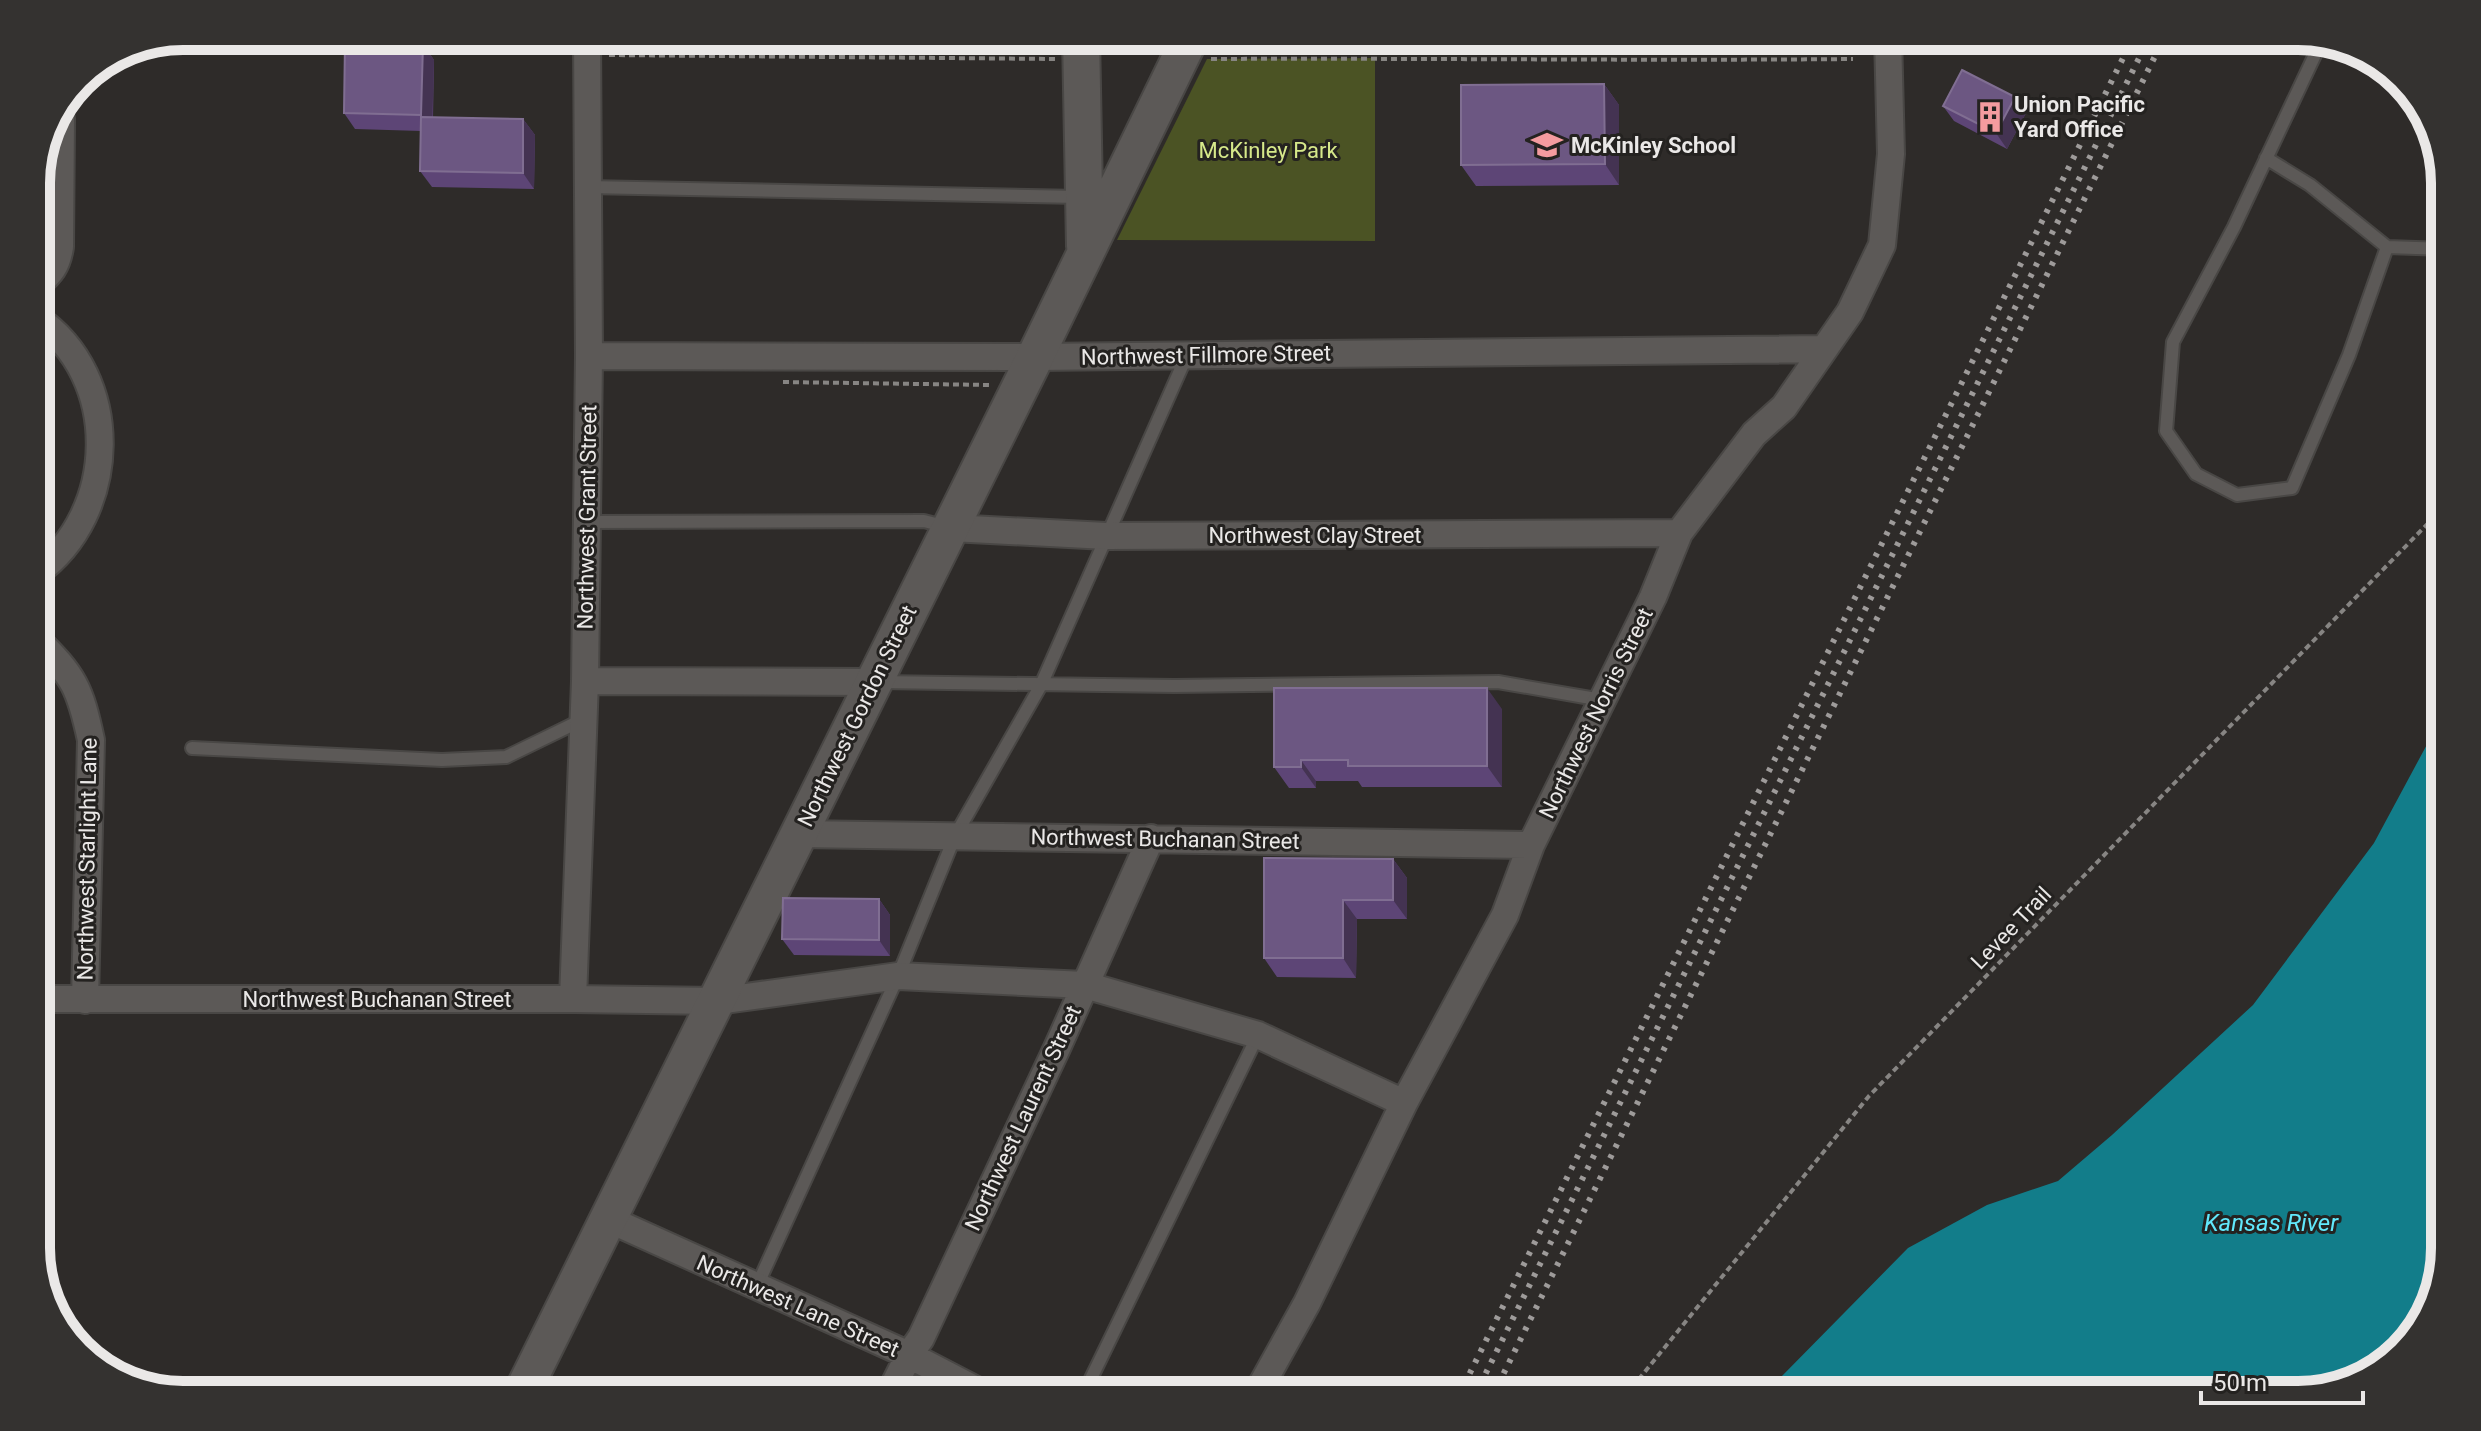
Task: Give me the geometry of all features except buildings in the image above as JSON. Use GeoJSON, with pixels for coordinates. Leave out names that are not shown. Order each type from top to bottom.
{"type":"FeatureCollection","features":[{"type":"Feature","properties":{"kind":"main road"},"geometry":{"type":"LineString","coordinates":[[1071,50],[1085,251]]}},
{"type":"Feature","properties":{"kind":"main road","name":"Northwest Gordon Street"},"geometry":{"type":"LineString","coordinates":[[528,1381],[1085,251],[1197,50]]}},
{"type":"Feature","properties":{"kind":"street","name":"Northwest Grant Street"},"geometry":{"type":"LineString","coordinates":[[573,999],[585,681],[589,356],[587,187],[594,50]]}},
{"type":"Feature","properties":{"kind":"street","name":"Northwest Norris Street"},"geometry":{"type":"LineString","coordinates":[[1264,1381],[1307,1303],[1404,1103],[1505,915],[1531,845],[1653,597],[1679,533],[1754,434],[1784,407],[1850,312],[1882,245],[1891,154],[1888,50]]}},
{"type":"Feature","properties":{"kind":"street"},"geometry":{"type":"LineString","coordinates":[[50,274],[58,263],[60,247],[61,130]]}},
{"type":"Feature","properties":{"kind":"street"},"geometry":{"type":"LineString","coordinates":[[50,329],[73,355],[89,384],[100,428],[100,458],[95,489],[84,517],[68,543],[50,563]]}},
{"type":"Feature","properties":{"kind":"street","name":"Northwest Fillmore Street"},"geometry":{"type":"LineString","coordinates":[[589,356],[1027,371],[1187,355],[1824,349]]}},
{"type":"Feature","properties":{"kind":"street","name":"Northwest Clay Street"},"geometry":{"type":"LineString","coordinates":[[951,528],[1106,536],[1679,533]]}},
{"type":"Feature","properties":{"kind":"street","name":"Northwest Starlight Lane"},"geometry":{"type":"LineString","coordinates":[[50,654],[72,677],[84,704],[91,740],[85,1000]]}},
{"type":"Feature","properties":{"kind":"street"},"geometry":{"type":"LineString","coordinates":[[585,681],[874,682]]}},
{"type":"Feature","properties":{"kind":"street","name":"Northwest Buchanan Street"},"geometry":{"type":"LineString","coordinates":[[799,834],[1531,845]]}},
{"type":"Feature","properties":{"kind":"street","name":"Northwest Laurent Street"},"geometry":{"type":"LineString","coordinates":[[896,1381],[927,1324],[1057,1048],[1151,838]]}},
{"type":"Feature","properties":{"kind":"street","name":"Northwest Buchanan Street"},"geometry":{"type":"LineString","coordinates":[[50,999],[717,1001],[898,976],[1085,985],[1258,1035],[1404,1103]]}},
{"type":"Feature","properties":{"kind":"street","name":"Northwest Lane Street"},"geometry":{"type":"LineString","coordinates":[[608,1219],[909,1355],[959,1381]]}},
{"type":"Feature","properties":{"kind":"lane"},"geometry":{"type":"LineString","coordinates":[[2317,51],[2234,227],[2173,342],[2166,431],[2196,474],[2237,495],[2292,488],[2349,355],[2387,247]]}},
{"type":"Feature","properties":{"kind":"lane"},"geometry":{"type":"LineString","coordinates":[[2266,158],[2310,185],[2387,247],[2431,249]]}},
{"type":"Feature","properties":{"kind":"lane"},"geometry":{"type":"LineString","coordinates":[[587,187],[1083,197]]}},
{"type":"Feature","properties":{"kind":"lane"},"geometry":{"type":"LineString","coordinates":[[756,1288],[898,976],[955,836],[1041,685],[1187,355]]}},
{"type":"Feature","properties":{"kind":"lane"},"geometry":{"type":"LineString","coordinates":[[587,522],[924,521],[951,528]]}},
{"type":"Feature","properties":{"kind":"lane"},"geometry":{"type":"LineString","coordinates":[[874,682],[1174,686],[1498,682],[1602,700]]}},
{"type":"Feature","properties":{"kind":"lane"},"geometry":{"type":"LineString","coordinates":[[192,748],[442,760],[506,757],[584,719]]}},
{"type":"Feature","properties":{"kind":"lane"},"geometry":{"type":"LineString","coordinates":[[1090,1381],[1258,1035]]}},
{"type":"Feature","properties":{"kind":"path"},"geometry":{"type":"LineString","coordinates":[[737,50],[1059,59],[1065,50]]}},
{"type":"Feature","properties":{"kind":"path"},"geometry":{"type":"LineString","coordinates":[[1263,50],[1433,58],[1678,61],[1853,59]]}},
{"type":"Feature","properties":{"kind":"path"},"geometry":{"type":"LineString","coordinates":[[780,382],[1027,371]]}},
{"type":"Feature","properties":{"kind":"path","name":"Levee Trail"},"geometry":{"type":"LineString","coordinates":[[1637,1381],[1869,1096],[2431,520]]}},
{"type":"Feature","properties":{"kind":"green space","name":"McKinley Park"},"geometry":{"type":"Polygon","coordinates":[[[1375,58],[1375,241],[1117,240],[1207,59],[1375,58]]]}},
{"type":"Feature","properties":{"kind":"water","name":"Kansas River"},"geometry":{"type":"Polygon","coordinates":[[[2431,737],[2430,1265],[2421,1299],[2392,1342],[2349,1371],[2315,1380],[1778,1381],[1908,1248],[1987,1205],[2058,1181],[2112,1135],[2253,1005],[2374,843],[2431,737]]]}},
{"type":"Feature","properties":{"kind":"railway"},"geometry":{"type":"LineString","coordinates":[[1466,1381],[2127,50]]}},
{"type":"Feature","properties":{"kind":"railway"},"geometry":{"type":"LineString","coordinates":[[1482,1381],[2143,50]]}},
{"type":"Feature","properties":{"kind":"railway"},"geometry":{"type":"LineString","coordinates":[[1500,1381],[2158,50]]}},
{"type":"Feature","properties":{"kind":"place","name":"Union Pacific Yard Office"},"geometry":{"type":"Point","coordinates":[1990,117]}},
{"type":"Feature","properties":{"kind":"place","name":"McKinley School"},"geometry":{"type":"Point","coordinates":[1547,145]}}]}
